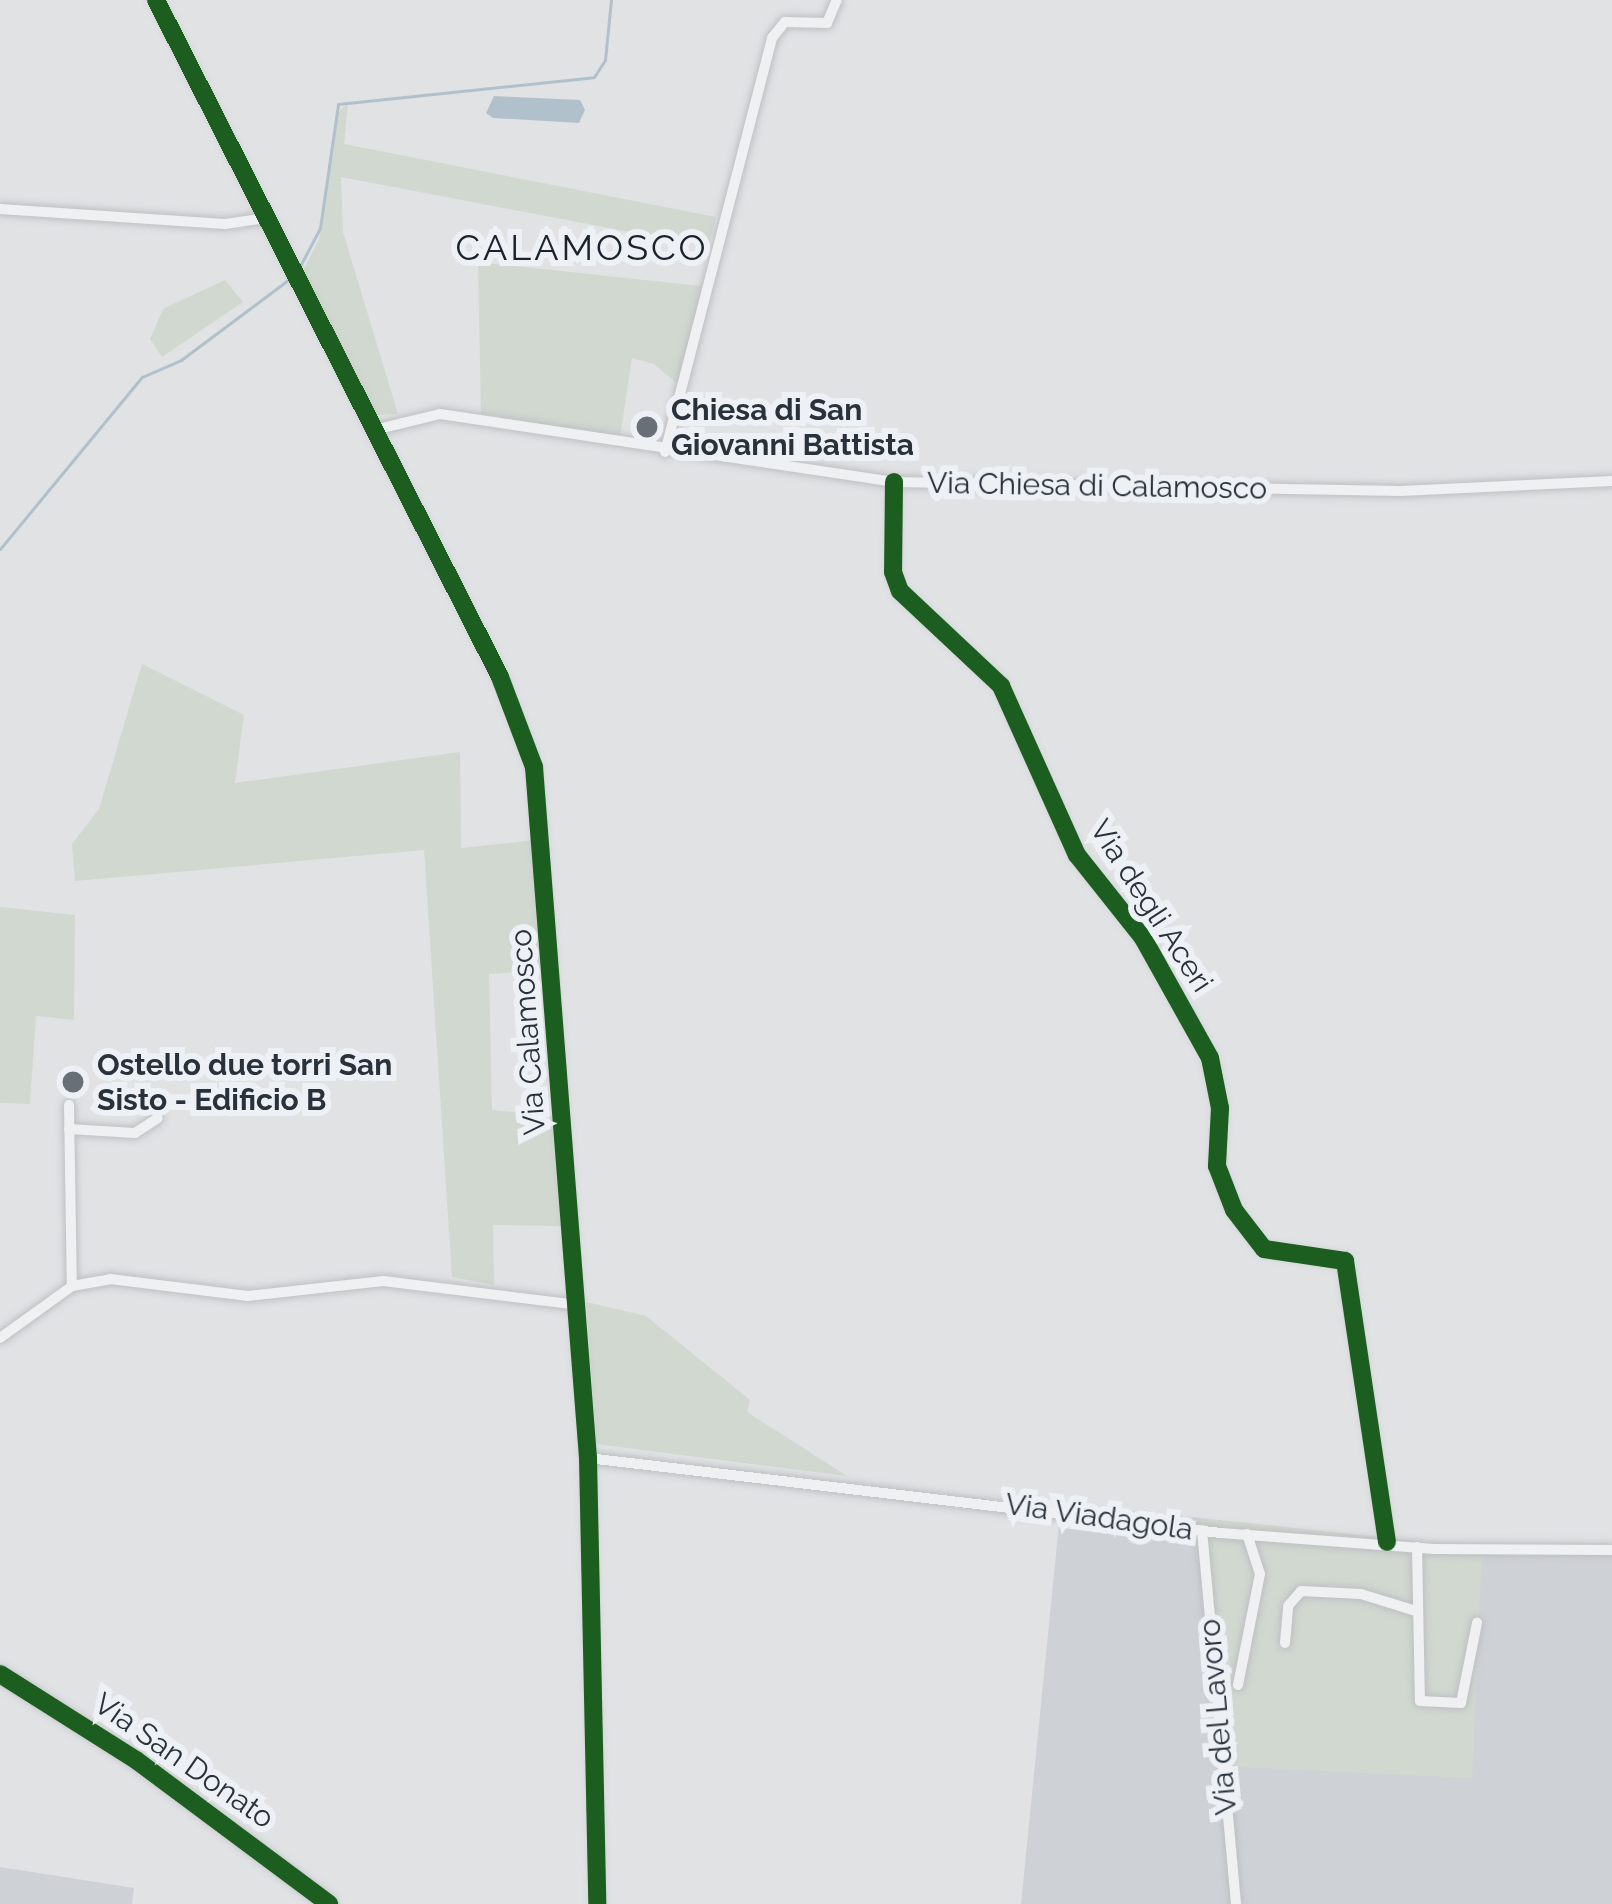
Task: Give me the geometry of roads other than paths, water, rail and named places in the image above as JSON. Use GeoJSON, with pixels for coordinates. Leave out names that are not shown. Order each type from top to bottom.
{"type":"FeatureCollection","features":[{"type":"Feature","properties":{"kind":"main road","name":"Via San Donato"},"geometry":{"type":"LineString","coordinates":[[0,1674],[136,1760],[329,1904]]}},
{"type":"Feature","properties":{"kind":"street","name":"Via Calamosco"},"geometry":{"type":"LineString","coordinates":[[156,0],[511,698],[534,767],[588,1458],[597,1904]]}},
{"type":"Feature","properties":{"kind":"street"},"geometry":{"type":"LineString","coordinates":[[665,452],[772,38],[784,22],[827,22],[837,0]]}},
{"type":"Feature","properties":{"kind":"street"},"geometry":{"type":"LineString","coordinates":[[0,209],[225,224],[266,218]]}},
{"type":"Feature","properties":{"kind":"street","name":"Via Chiesa di Calamosco"},"geometry":{"type":"LineString","coordinates":[[374,430],[440,414],[665,452],[894,482],[1401,490],[1612,481]]}},
{"type":"Feature","properties":{"kind":"street","name":"Via degli Aceri"},"geometry":{"type":"LineString","coordinates":[[894,482],[893,572],[900,592],[1001,686],[1077,855],[1145,942],[1210,1058],[1220,1108],[1217,1166],[1234,1210],[1264,1250],[1345,1261],[1387,1542]]}},
{"type":"Feature","properties":{"kind":"street"},"geometry":{"type":"LineString","coordinates":[[69,1105],[71,1286]]}},
{"type":"Feature","properties":{"kind":"street"},"geometry":{"type":"LineString","coordinates":[[69,1129],[135,1133],[158,1118]]}},
{"type":"Feature","properties":{"kind":"street"},"geometry":{"type":"LineString","coordinates":[[0,1338],[71,1286],[110,1279],[248,1296],[383,1281],[578,1305]]}},
{"type":"Feature","properties":{"kind":"street","name":"Via Viadagola"},"geometry":{"type":"LineString","coordinates":[[588,1458],[1202,1531],[1417,1547],[1612,1550]]}},
{"type":"Feature","properties":{"kind":"street","name":"Via del Lavoro"},"geometry":{"type":"LineString","coordinates":[[1202,1531],[1236,1904]]}},
{"type":"Feature","properties":{"kind":"street"},"geometry":{"type":"LineString","coordinates":[[1238,1685],[1259,1594],[1247,1534]]}},
{"type":"Feature","properties":{"kind":"street"},"geometry":{"type":"LineString","coordinates":[[1417,1547],[1419,1696],[1432,1704],[1462,1701],[1477,1623]]}},
{"type":"Feature","properties":{"kind":"street"},"geometry":{"type":"LineString","coordinates":[[1285,1643],[1288,1606],[1301,1591],[1360,1594],[1416,1611]]}},
{"type":"Feature","properties":{"kind":"water"},"geometry":{"type":"Polygon","coordinates":[[[494,96],[580,100],[585,110],[579,123],[493,118],[486,113],[494,96]]]}},
{"type":"Feature","properties":{"kind":"waterway"},"geometry":{"type":"LineString","coordinates":[[299,268],[320,228],[338,104],[594,77],[605,60],[611,0]]}},
{"type":"Feature","properties":{"kind":"waterway"},"geometry":{"type":"LineString","coordinates":[[0,549],[142,377],[181,360],[288,280]]}},
{"type":"Feature","properties":{"kind":"place","name":"Chiesa di San Giovanni Battista"},"geometry":{"type":"Point","coordinates":[647,427]}},
{"type":"Feature","properties":{"kind":"place","name":"Ostello due torri San Sisto - Edificio B"},"geometry":{"type":"Point","coordinates":[73,1082]}},
{"type":"Feature","properties":{"kind":"district","name":"CALAMOSCO"},"geometry":{"type":"Point","coordinates":[582,248]}}]}
